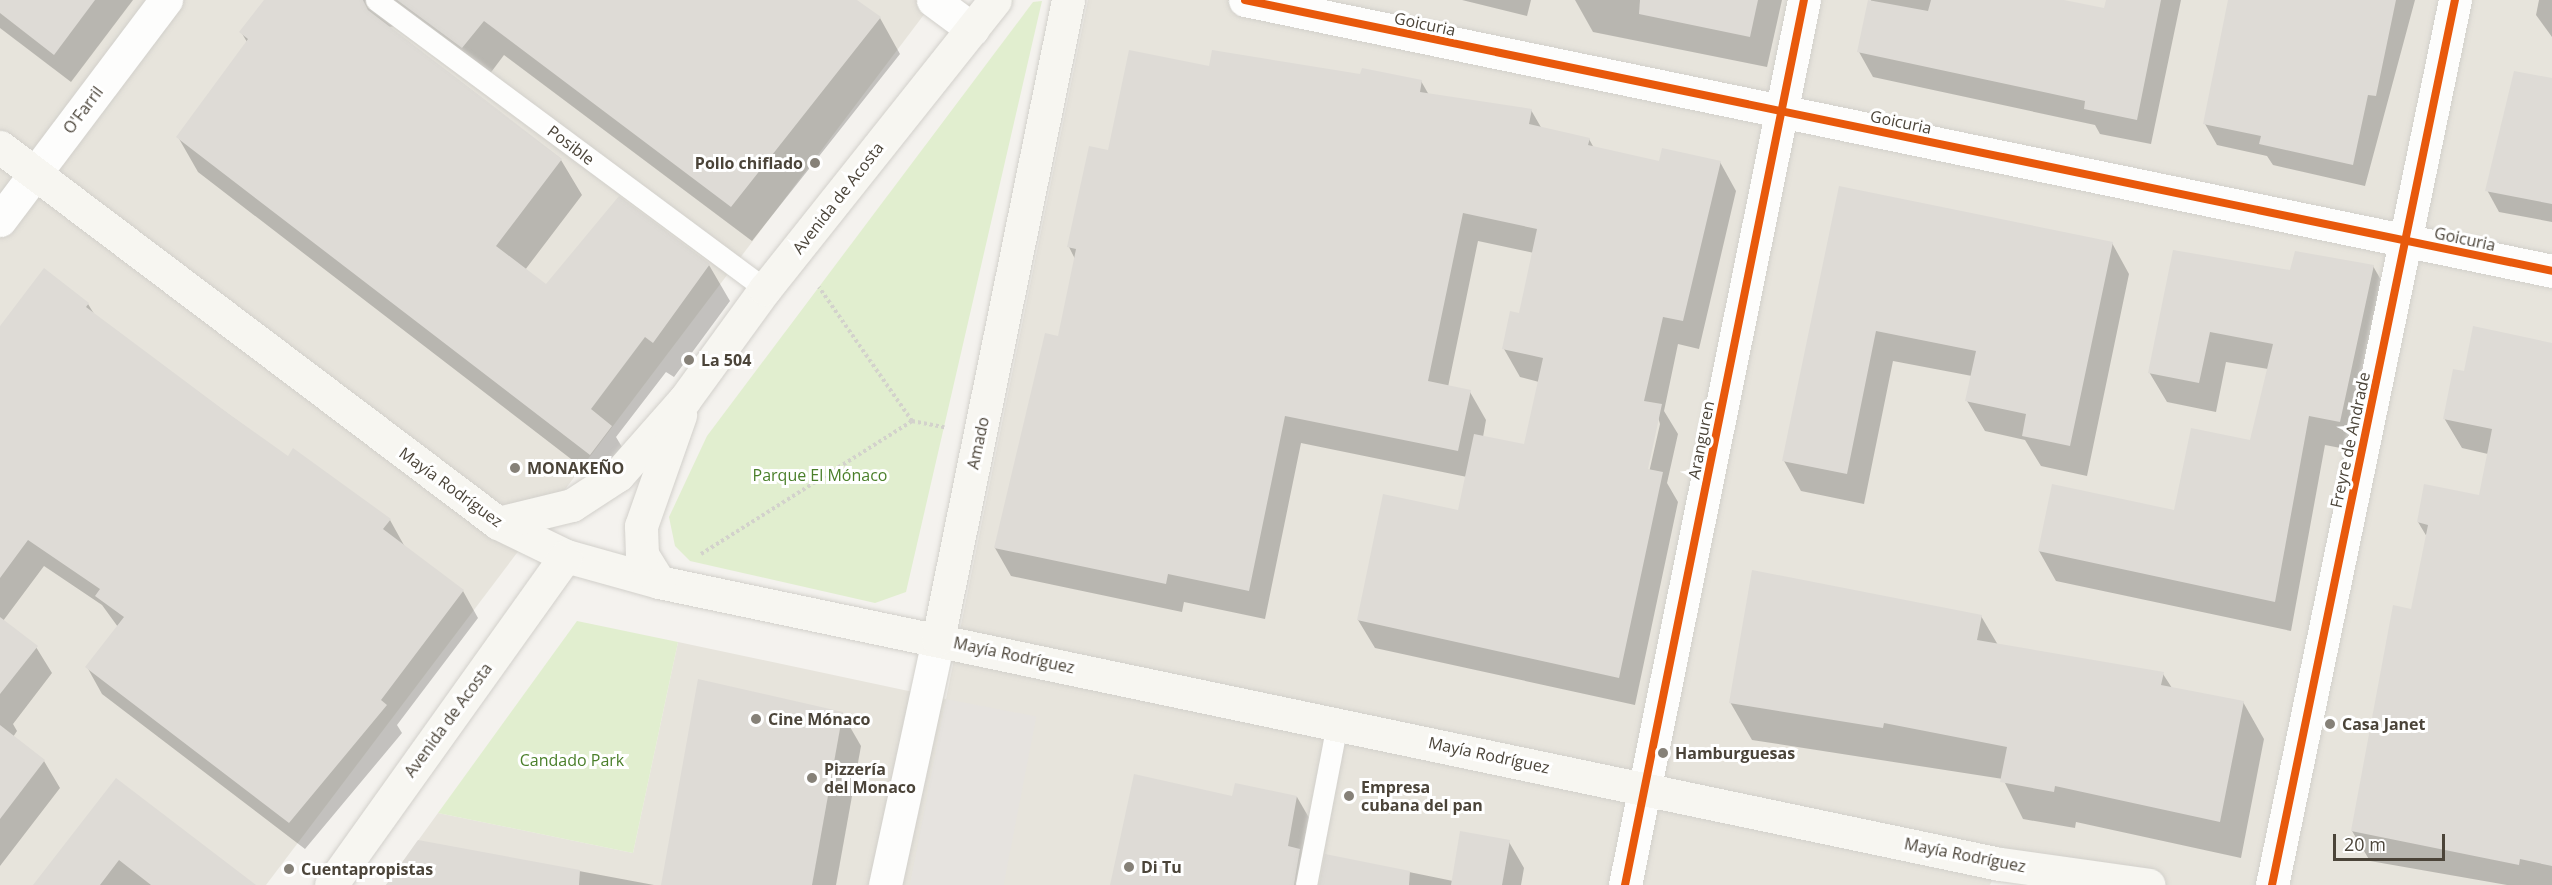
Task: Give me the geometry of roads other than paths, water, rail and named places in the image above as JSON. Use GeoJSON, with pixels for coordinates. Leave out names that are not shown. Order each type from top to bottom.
{"type":"FeatureCollection","features":[{"type":"Feature","properties":{"kind":"main road","name":"Avenida de Acosta"},"geometry":{"type":"LineString","coordinates":[[498,524],[572,505],[618,475],[685,399],[765,289],[995,0]]}},
{"type":"Feature","properties":{"kind":"main road","name":"Amado"},"geometry":{"type":"LineString","coordinates":[[938,639],[1068,0]]}},
{"type":"Feature","properties":{"kind":"main road","name":"Mayía Rodríguez"},"geometry":{"type":"LineString","coordinates":[[0,147],[498,524],[566,556],[659,582],[1645,787],[2000,864],[2149,885]]}},
{"type":"Feature","properties":{"kind":"main road","name":"Avenida de Acosta"},"geometry":{"type":"LineString","coordinates":[[659,582],[642,555],[641,526],[685,399]]}},
{"type":"Feature","properties":{"kind":"main road","name":"Avenida de Acosta"},"geometry":{"type":"LineString","coordinates":[[331,885],[566,556]]}},
{"type":"Feature","properties":{"kind":"street","name":"O'Farril"},"geometry":{"type":"LineString","coordinates":[[0,220],[166,0]]}},
{"type":"Feature","properties":{"kind":"street"},"geometry":{"type":"LineString","coordinates":[[933,0],[972,29]]}},
{"type":"Feature","properties":{"kind":"street","name":"Goicuria"},"geometry":{"type":"LineString","coordinates":[[1245,0],[2552,271]]}},
{"type":"Feature","properties":{"kind":"street","name":"Aranguren"},"geometry":{"type":"LineString","coordinates":[[1625,885],[1804,0]]}},
{"type":"Feature","properties":{"kind":"street","name":"Freyre de Andrade"},"geometry":{"type":"LineString","coordinates":[[2272,885],[2455,0]]}},
{"type":"Feature","properties":{"kind":"street","name":"Amado"},"geometry":{"type":"LineString","coordinates":[[885,885],[938,639]]}},
{"type":"Feature","properties":{"kind":"lane","name":"Posible"},"geometry":{"type":"LineString","coordinates":[[376,0],[765,289]]}},
{"type":"Feature","properties":{"kind":"lane"},"geometry":{"type":"LineString","coordinates":[[1306,885],[1337,723]]}},
{"type":"Feature","properties":{"kind":"place","name":"Pollo chiflado"},"geometry":{"type":"Point","coordinates":[815,163]}},
{"type":"Feature","properties":{"kind":"place","name":"La 504"},"geometry":{"type":"Point","coordinates":[689,360]}},
{"type":"Feature","properties":{"kind":"place","name":"MONAKEÑO"},"geometry":{"type":"Point","coordinates":[515,468]}},
{"type":"Feature","properties":{"kind":"place","name":"Cine Mónaco"},"geometry":{"type":"Point","coordinates":[756,719]}},
{"type":"Feature","properties":{"kind":"place","name":"Casa Janet"},"geometry":{"type":"Point","coordinates":[2330,724]}},
{"type":"Feature","properties":{"kind":"place","name":"Hamburguesas"},"geometry":{"type":"Point","coordinates":[1663,753]}},
{"type":"Feature","properties":{"kind":"place","name":"Pizzería del Monaco"},"geometry":{"type":"Point","coordinates":[812,778]}},
{"type":"Feature","properties":{"kind":"place","name":"Empresa cubana del pan"},"geometry":{"type":"Point","coordinates":[1349,796]}},
{"type":"Feature","properties":{"kind":"place","name":"Di Tu"},"geometry":{"type":"Point","coordinates":[1129,867]}},
{"type":"Feature","properties":{"kind":"place","name":"Cuentapropistas"},"geometry":{"type":"Point","coordinates":[289,869]}},
{"type":"Feature","properties":{"kind":"park label","name":"Parque El Mónaco"},"geometry":{"type":"Point","coordinates":[820,475]}},
{"type":"Feature","properties":{"kind":"park label","name":"Candado Park"},"geometry":{"type":"Point","coordinates":[572,760]}}]}
